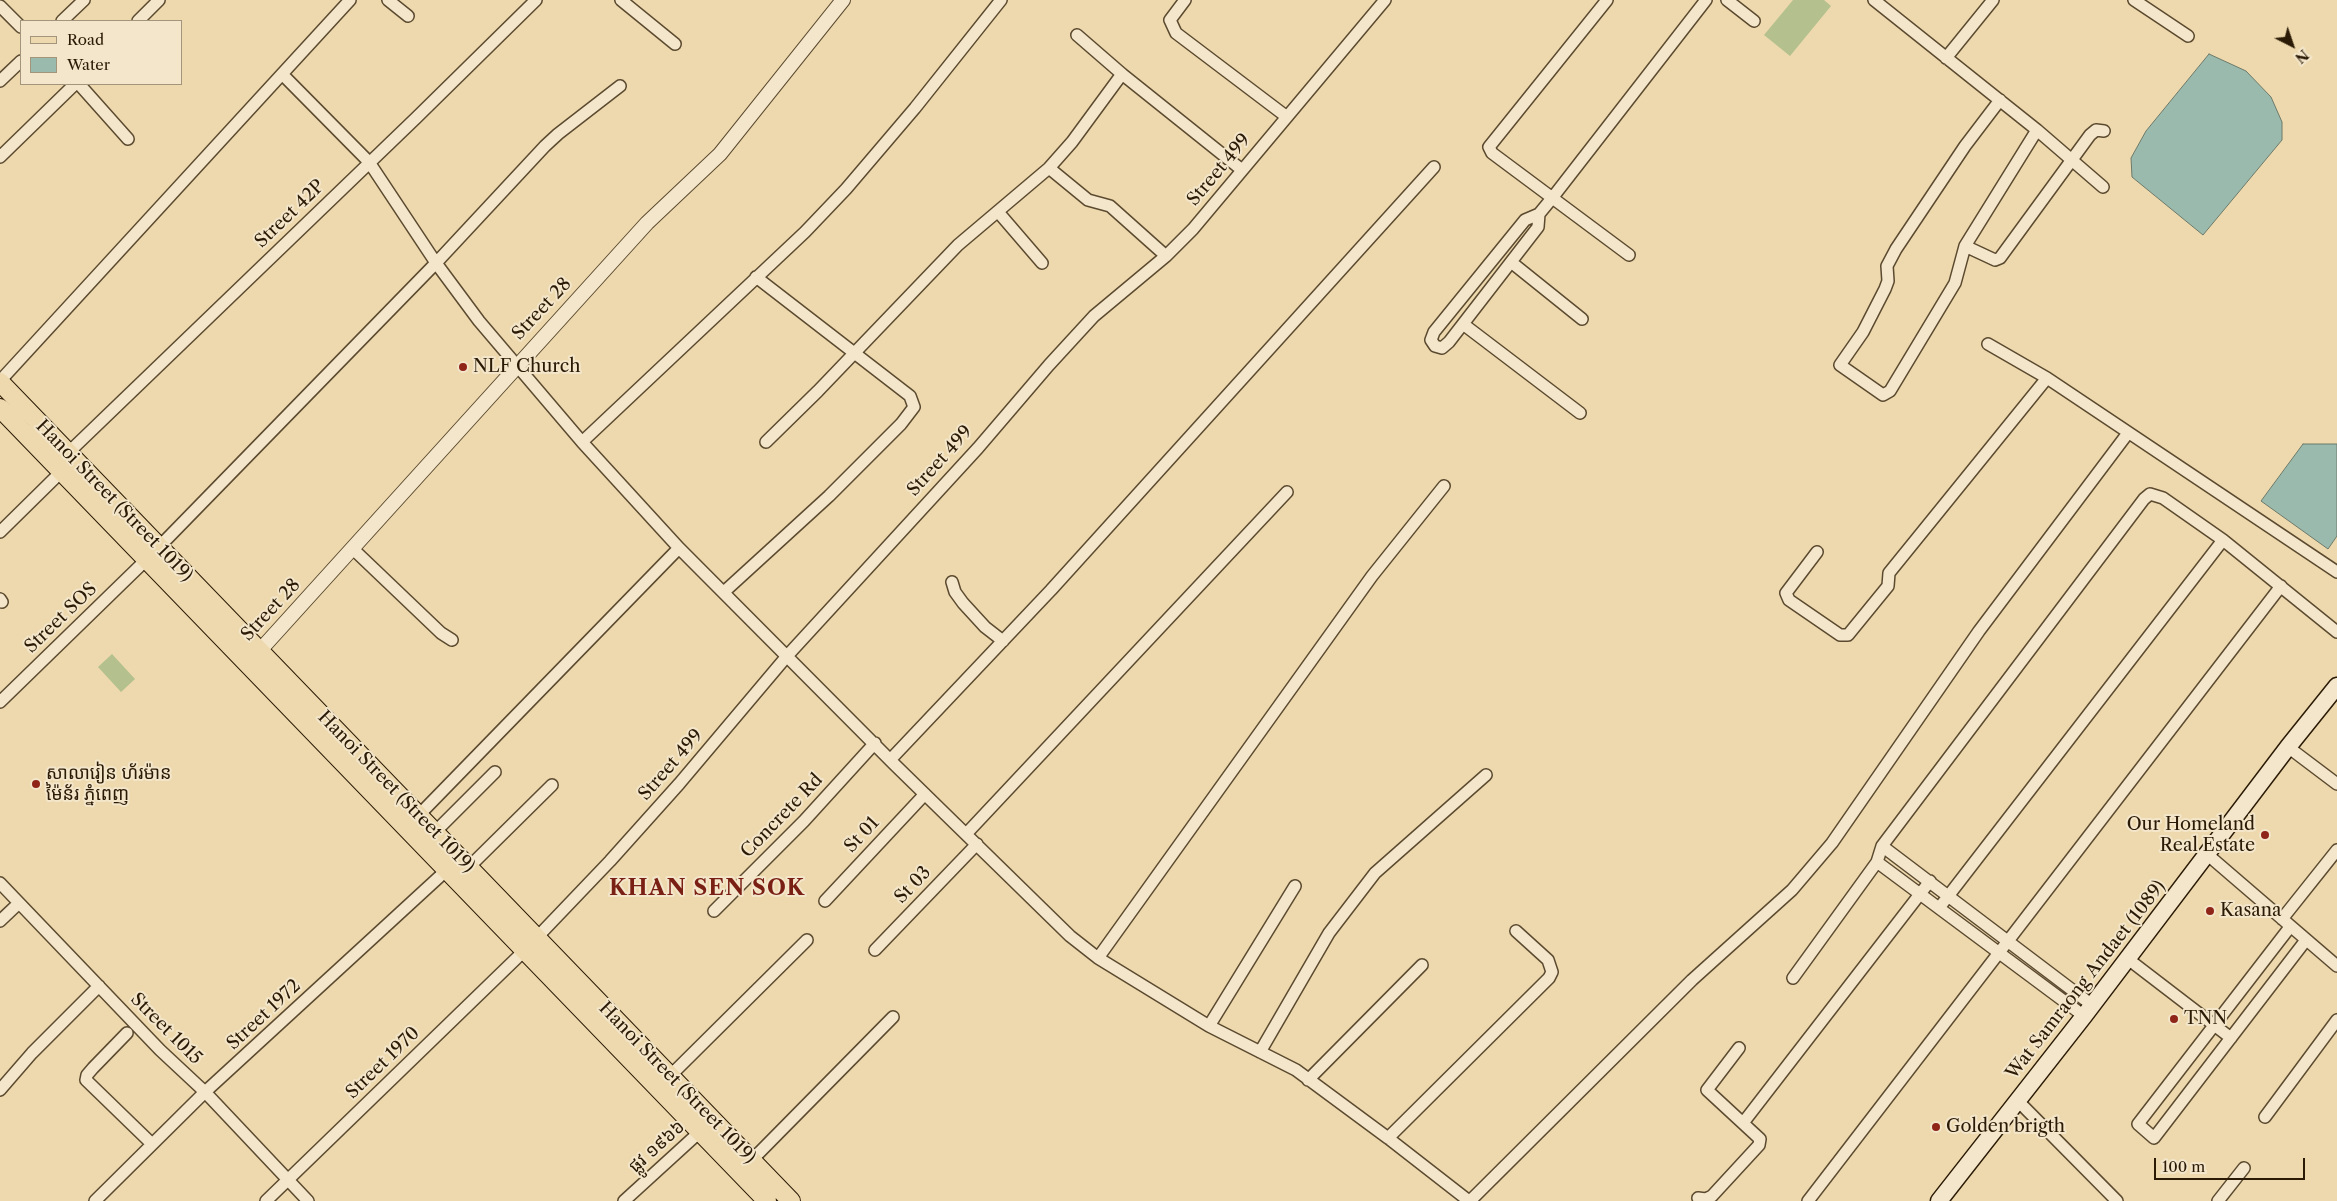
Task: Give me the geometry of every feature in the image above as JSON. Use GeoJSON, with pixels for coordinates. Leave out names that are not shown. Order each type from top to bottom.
{"type":"FeatureCollection","features":[{"type":"Feature","properties":{"kind":"main road","name":"Hanoi Street (Street 1019)"},"geometry":{"type":"LineString","coordinates":[[0,382],[670,1076],[706,1125]]}},
{"type":"Feature","properties":{"kind":"main road","name":"Hanoi Street (Street 1019)"},"geometry":{"type":"LineString","coordinates":[[0,408],[524,951],[706,1125],[746,1166],[791,1201]]}},
{"type":"Feature","properties":{"kind":"main road","name":"Wat Samraong Andaet (1089)"},"geometry":{"type":"LineString","coordinates":[[1939,1201],[2128,959],[2288,747],[2337,686]]}},
{"type":"Feature","properties":{"kind":"main road","name":"Hanoi Street (Street 1019)"},"geometry":{"type":"LineString","coordinates":[[746,1166],[767,1201]]}},
{"type":"Feature","properties":{"kind":"street"},"geometry":{"type":"LineString","coordinates":[[63,20],[84,0]]}},
{"type":"Feature","properties":{"kind":"street"},"geometry":{"type":"LineString","coordinates":[[139,20],[159,0]]}},
{"type":"Feature","properties":{"kind":"street"},"geometry":{"type":"LineString","coordinates":[[0,382],[350,0]]}},
{"type":"Feature","properties":{"kind":"street"},"geometry":{"type":"LineString","coordinates":[[388,0],[408,16]]}},
{"type":"Feature","properties":{"kind":"street","name":"Street 42P"},"geometry":{"type":"LineString","coordinates":[[68,453],[536,0]]}},
{"type":"Feature","properties":{"kind":"street","name":"Street 28"},"geometry":{"type":"LineString","coordinates":[[246,664],[353,549],[516,365],[647,223],[720,154],[843,0]]}},
{"type":"Feature","properties":{"kind":"street"},"geometry":{"type":"LineString","coordinates":[[582,442],[846,189],[915,108],[1001,0]]}},
{"type":"Feature","properties":{"kind":"street"},"geometry":{"type":"LineString","coordinates":[[1185,0],[1170,20],[1176,33],[1287,116]]}},
{"type":"Feature","properties":{"kind":"street","name":"Street 499"},"geometry":{"type":"LineString","coordinates":[[524,951],[680,784],[787,656],[978,448],[1094,316],[1166,256],[1193,229],[1385,0]]}},
{"type":"Feature","properties":{"kind":"street"},"geometry":{"type":"LineString","coordinates":[[1607,0],[1489,147],[1492,153],[1629,255]]}},
{"type":"Feature","properties":{"kind":"street"},"geometry":{"type":"LineString","coordinates":[[1539,214],[1538,227],[1463,324],[1442,348],[1435,346],[1431,340],[1434,332],[1525,220],[1539,214],[1553,197],[1706,0]]}},
{"type":"Feature","properties":{"kind":"street"},"geometry":{"type":"LineString","coordinates":[[1727,0],[1754,21]]}},
{"type":"Feature","properties":{"kind":"street"},"geometry":{"type":"LineString","coordinates":[[1874,0],[1889,5],[1946,58],[2038,130],[2103,187]]}},
{"type":"Feature","properties":{"kind":"street"},"geometry":{"type":"LineString","coordinates":[[1946,58],[1992,0]]}},
{"type":"Feature","properties":{"kind":"street"},"geometry":{"type":"LineString","coordinates":[[2134,0],[2188,36]]}},
{"type":"Feature","properties":{"kind":"street"},"geometry":{"type":"LineString","coordinates":[[629,2],[675,44]]}},
{"type":"Feature","properties":{"kind":"street"},"geometry":{"type":"LineString","coordinates":[[0,6],[20,26]]}},
{"type":"Feature","properties":{"kind":"street"},"geometry":{"type":"LineString","coordinates":[[1076,35],[1242,170]]}},
{"type":"Feature","properties":{"kind":"street"},"geometry":{"type":"LineString","coordinates":[[0,81],[20,62]]}},
{"type":"Feature","properties":{"kind":"street"},"geometry":{"type":"LineString","coordinates":[[282,74],[370,162],[436,263],[479,321],[582,442],[679,548],[890,760],[967,833],[1070,936],[1098,958],[1209,1026],[1296,1070],[1470,1201],[1692,980],[1792,890],[1832,843],[1979,632],[2128,434]]}},
{"type":"Feature","properties":{"kind":"street"},"geometry":{"type":"LineString","coordinates":[[766,442],[958,245],[999,213],[1049,168],[1072,142],[1122,74]]}},
{"type":"Feature","properties":{"kind":"street"},"geometry":{"type":"LineString","coordinates":[[0,158],[76,85]]}},
{"type":"Feature","properties":{"kind":"street"},"geometry":{"type":"LineString","coordinates":[[78,85],[128,139]]}},
{"type":"Feature","properties":{"kind":"street"},"geometry":{"type":"LineString","coordinates":[[159,547],[436,263],[558,134],[620,86]]}},
{"type":"Feature","properties":{"kind":"street"},"geometry":{"type":"LineString","coordinates":[[2000,100],[1965,146],[1896,249],[1887,266],[1888,281],[1885,289],[1863,332],[1840,365],[1882,395],[1890,391],[1955,283],[1965,246],[2038,130]]}},
{"type":"Feature","properties":{"kind":"street"},"geometry":{"type":"LineString","coordinates":[[1965,246],[1995,260],[2000,258],[2073,161],[2090,134],[2096,130],[2104,131]]}},
{"type":"Feature","properties":{"kind":"street"},"geometry":{"type":"LineString","coordinates":[[890,760],[1003,641],[1173,456],[1434,167]]}},
{"type":"Feature","properties":{"kind":"street"},"geometry":{"type":"LineString","coordinates":[[1049,168],[1088,200],[1110,206],[1166,256]]}},
{"type":"Feature","properties":{"kind":"street"},"geometry":{"type":"LineString","coordinates":[[999,213],[1042,262]]}},
{"type":"Feature","properties":{"kind":"street"},"geometry":{"type":"LineString","coordinates":[[1511,262],[1582,319]]}},
{"type":"Feature","properties":{"kind":"street"},"geometry":{"type":"LineString","coordinates":[[724,592],[829,496],[901,424],[914,407],[910,396],[756,276]]}},
{"type":"Feature","properties":{"kind":"street"},"geometry":{"type":"LineString","coordinates":[[1463,324],[1580,413]]}},
{"type":"Feature","properties":{"kind":"street"},"geometry":{"type":"LineString","coordinates":[[1988,344],[2047,378],[2128,434],[2337,572]]}},
{"type":"Feature","properties":{"kind":"street"},"geometry":{"type":"LineString","coordinates":[[1817,552],[1786,593],[1789,600],[1840,635],[1848,635],[1888,586],[1889,573],[2047,378]]}},
{"type":"Feature","properties":{"kind":"street"},"geometry":{"type":"LineString","coordinates":[[0,532],[61,472]]}},
{"type":"Feature","properties":{"kind":"street"},"geometry":{"type":"LineString","coordinates":[[1098,958],[1372,576],[1444,486]]}},
{"type":"Feature","properties":{"kind":"street"},"geometry":{"type":"LineString","coordinates":[[967,833],[1287,492]]}},
{"type":"Feature","properties":{"kind":"street"},"geometry":{"type":"LineString","coordinates":[[1793,978],[1877,862],[1882,846],[2144,499],[2150,494],[2163,498],[2223,540],[2337,632]]}},
{"type":"Feature","properties":{"kind":"street"},"geometry":{"type":"LineString","coordinates":[[1939,908],[2223,540]]}},
{"type":"Feature","properties":{"kind":"street"},"geometry":{"type":"LineString","coordinates":[[419,815],[679,548]]}},
{"type":"Feature","properties":{"kind":"street"},"geometry":{"type":"LineString","coordinates":[[353,549],[441,633],[452,640]]}},
{"type":"Feature","properties":{"kind":"street","name":"Street SOS"},"geometry":{"type":"LineString","coordinates":[[0,702],[146,560]]}},
{"type":"Feature","properties":{"kind":"street"},"geometry":{"type":"LineString","coordinates":[[952,582],[963,602],[985,627],[1003,641]]}},
{"type":"Feature","properties":{"kind":"street"},"geometry":{"type":"LineString","coordinates":[[1808,1201],[2280,586]]}},
{"type":"Feature","properties":{"kind":"street","name":"Concrete Rd"},"geometry":{"type":"LineString","coordinates":[[714,911],[804,821],[874,744]]}},
{"type":"Feature","properties":{"kind":"street"},"geometry":{"type":"LineString","coordinates":[[2288,747],[2337,784]]}},
{"type":"Feature","properties":{"kind":"street"},"geometry":{"type":"LineString","coordinates":[[435,832],[495,772]]}},
{"type":"Feature","properties":{"kind":"street"},"geometry":{"type":"LineString","coordinates":[[1260,1052],[1329,933],[1376,873],[1486,775]]}},
{"type":"Feature","properties":{"kind":"street","name":"Street 1972"},"geometry":{"type":"LineString","coordinates":[[94,1201],[205,1092],[552,785]]}},
{"type":"Feature","properties":{"kind":"street","name":"St 01"},"geometry":{"type":"LineString","coordinates":[[825,901],[925,794]]}},
{"type":"Feature","properties":{"kind":"street","name":"St 03"},"geometry":{"type":"LineString","coordinates":[[875,950],[977,844]]}},
{"type":"Feature","properties":{"kind":"street"},"geometry":{"type":"LineString","coordinates":[[1882,846],[2008,941],[2088,1010]]}},
{"type":"Feature","properties":{"kind":"street"},"geometry":{"type":"LineString","coordinates":[[2306,940],[2154,1138],[2138,1124],[2215,1025],[2337,850]]}},
{"type":"Feature","properties":{"kind":"street"},"geometry":{"type":"LineString","coordinates":[[2208,855],[2337,966]]}},
{"type":"Feature","properties":{"kind":"street"},"geometry":{"type":"LineString","coordinates":[[1877,862],[1998,953],[2088,1010]]}},
{"type":"Feature","properties":{"kind":"street"},"geometry":{"type":"LineString","coordinates":[[1743,1123],[1930,881]]}},
{"type":"Feature","properties":{"kind":"street","name":"Street 1015"},"geometry":{"type":"LineString","coordinates":[[0,883],[205,1092],[308,1201]]}},
{"type":"Feature","properties":{"kind":"street"},"geometry":{"type":"LineString","coordinates":[[1209,1026],[1295,886]]}},
{"type":"Feature","properties":{"kind":"street"},"geometry":{"type":"LineString","coordinates":[[0,921],[19,903]]}},
{"type":"Feature","properties":{"kind":"street"},"geometry":{"type":"LineString","coordinates":[[1388,1138],[1549,978],[1552,972],[1548,960],[1516,931]]}},
{"type":"Feature","properties":{"kind":"street"},"geometry":{"type":"LineString","coordinates":[[670,1076],[807,940]]}},
{"type":"Feature","properties":{"kind":"street","name":"Street 1970"},"geometry":{"type":"LineString","coordinates":[[266,1201],[524,951]]}},
{"type":"Feature","properties":{"kind":"street"},"geometry":{"type":"LineString","coordinates":[[2128,959],[2231,1038]]}},
{"type":"Feature","properties":{"kind":"street"},"geometry":{"type":"LineString","coordinates":[[1308,1080],[1422,965]]}},
{"type":"Feature","properties":{"kind":"street"},"geometry":{"type":"LineString","coordinates":[[0,1090],[32,1053],[99,986]]}},
{"type":"Feature","properties":{"kind":"street"},"geometry":{"type":"LineString","coordinates":[[746,1166],[893,1017]]}},
{"type":"Feature","properties":{"kind":"street"},"geometry":{"type":"LineString","coordinates":[[2265,1117],[2337,1020]]}},
{"type":"Feature","properties":{"kind":"street"},"geometry":{"type":"LineString","coordinates":[[128,1033],[86,1075],[86,1080],[152,1144]]}},
{"type":"Feature","properties":{"kind":"street"},"geometry":{"type":"LineString","coordinates":[[1698,1198],[1706,1199],[1712,1196],[1759,1145],[1760,1139],[1707,1090],[1739,1048]]}},
{"type":"Feature","properties":{"kind":"street"},"geometry":{"type":"LineString","coordinates":[[2018,1101],[2117,1201]]}},
{"type":"Feature","properties":{"kind":"street","name":"ផ្លូវ ១៩៦៦"},"geometry":{"type":"LineString","coordinates":[[624,1201],[706,1125]]}},
{"type":"Feature","properties":{"kind":"street"},"geometry":{"type":"LineString","coordinates":[[2218,1201],[2244,1168]]}},
{"type":"Feature","properties":{"kind":"green space"},"geometry":{"type":"Polygon","coordinates":[[[1793,0],[1824,0],[1831,6],[1790,56],[1764,35],[1793,0]]]}},
{"type":"Feature","properties":{"kind":"green space"},"geometry":{"type":"Polygon","coordinates":[[[112,654],[135,679],[121,692],[98,667],[112,654]]]}},
{"type":"Feature","properties":{"kind":"water"},"geometry":{"type":"Polygon","coordinates":[[[2209,54],[2246,71],[2271,97],[2282,122],[2282,140],[2203,235],[2132,177],[2131,158],[2146,131],[2209,54]]]}},
{"type":"Feature","properties":{"kind":"water"},"geometry":{"type":"Polygon","coordinates":[[[2303,444],[2337,444],[2337,536],[2328,549],[2261,501],[2303,444]]]}},
{"type":"Feature","properties":{"kind":"place","name":"NLF Church"},"geometry":{"type":"Point","coordinates":[463,367]}},
{"type":"Feature","properties":{"kind":"place","name":"សាលារៀន ហ័រម៉ាន ម៉ៃន័រ ភ្នំពេញ"},"geometry":{"type":"Point","coordinates":[36,784]}},
{"type":"Feature","properties":{"kind":"place","name":"Our Homeland Real Estate"},"geometry":{"type":"Point","coordinates":[2265,835]}},
{"type":"Feature","properties":{"kind":"place","name":"Kasana"},"geometry":{"type":"Point","coordinates":[2210,911]}},
{"type":"Feature","properties":{"kind":"place","name":"TNN"},"geometry":{"type":"Point","coordinates":[2174,1019]}},
{"type":"Feature","properties":{"kind":"place","name":"Golden brigth"},"geometry":{"type":"Point","coordinates":[1936,1127]}},
{"type":"Feature","properties":{"kind":"district","name":"KHAN SEN SOK"},"geometry":{"type":"Point","coordinates":[707,889]}}]}
